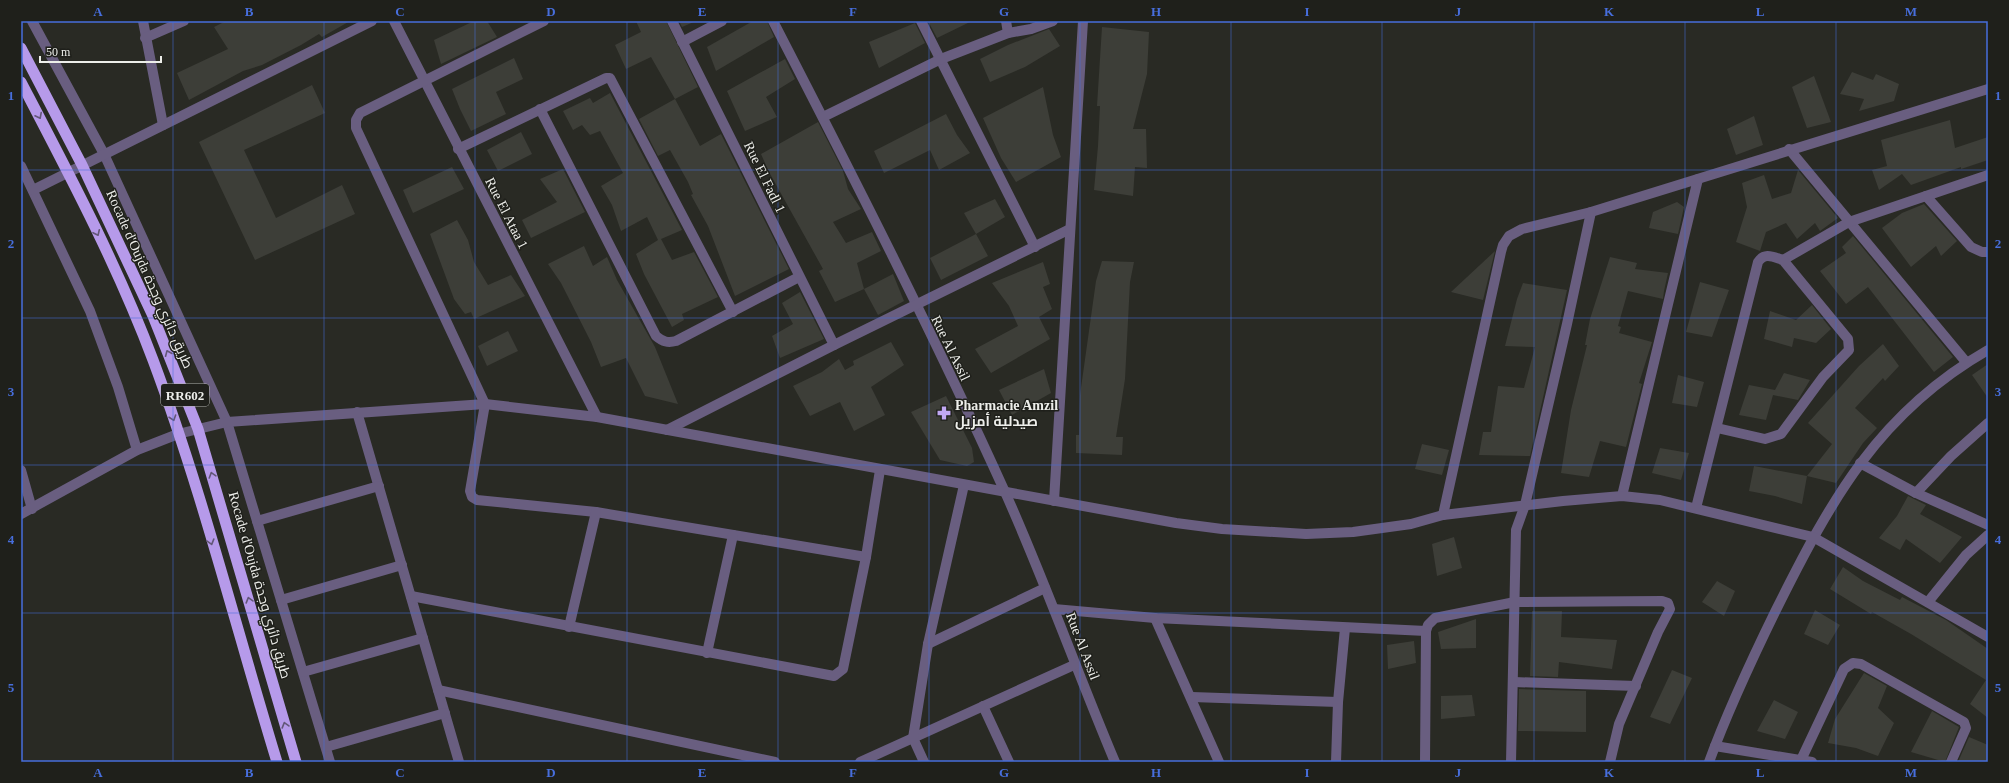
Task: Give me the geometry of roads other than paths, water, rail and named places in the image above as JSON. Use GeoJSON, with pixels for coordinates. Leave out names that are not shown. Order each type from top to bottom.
{"type":"FeatureCollection","features":[{"type":"Feature","properties":{"kind":"highway","name":"Rocade d'Oujda طريق دائري وجدة"},"geometry":{"type":"LineString","coordinates":[[21,48],[82,165],[153,316],[198,429],[296,762]]}},
{"type":"Feature","properties":{"kind":"highway","name":"Rocade d'Oujda طريق دائري وجدة"},"geometry":{"type":"LineString","coordinates":[[21,82],[68,173],[138,323],[178,434],[277,762]]}},
{"type":"Feature","properties":{"kind":"street"},"geometry":{"type":"LineString","coordinates":[[32,21],[104,154],[227,422],[330,762]]}},
{"type":"Feature","properties":{"kind":"street"},"geometry":{"type":"LineString","coordinates":[[143,21],[145,38],[163,125]]}},
{"type":"Feature","properties":{"kind":"street"},"geometry":{"type":"LineString","coordinates":[[145,38],[184,21]]}},
{"type":"Feature","properties":{"kind":"street"},"geometry":{"type":"LineString","coordinates":[[33,190],[372,21]]}},
{"type":"Feature","properties":{"kind":"street","name":"Rue El Ataa 1"},"geometry":{"type":"LineString","coordinates":[[394,21],[458,149],[597,417]]}},
{"type":"Feature","properties":{"kind":"street"},"geometry":{"type":"LineString","coordinates":[[544,21],[360,113],[356,120],[356,128],[485,404],[470,491],[472,497],[477,500],[596,512],[866,557]]}},
{"type":"Feature","properties":{"kind":"street","name":"Rue El Fadl 1"},"geometry":{"type":"LineString","coordinates":[[672,21],[834,345]]}},
{"type":"Feature","properties":{"kind":"street"},"geometry":{"type":"LineString","coordinates":[[682,42],[722,21]]}},
{"type":"Feature","properties":{"kind":"street","name":"Rue Al Assil"},"geometry":{"type":"LineString","coordinates":[[773,21],[916,305],[1005,492],[1054,609],[1074,665],[1115,762]]}},
{"type":"Feature","properties":{"kind":"street"},"geometry":{"type":"LineString","coordinates":[[921,21],[1035,247]]}},
{"type":"Feature","properties":{"kind":"street"},"geometry":{"type":"LineString","coordinates":[[1006,21],[1008,33]]}},
{"type":"Feature","properties":{"kind":"street"},"geometry":{"type":"LineString","coordinates":[[823,118],[940,59],[1008,33],[1031,29],[1053,21]]}},
{"type":"Feature","properties":{"kind":"street"},"geometry":{"type":"LineString","coordinates":[[1054,501],[1083,21]]}},
{"type":"Feature","properties":{"kind":"street"},"geometry":{"type":"LineString","coordinates":[[458,149],[606,78],[610,78],[613,81],[733,312]]}},
{"type":"Feature","properties":{"kind":"street"},"geometry":{"type":"LineString","coordinates":[[1443,515],[1503,245],[1509,236],[1522,229],[1591,212],[1789,149],[1925,109],[1988,88]]}},
{"type":"Feature","properties":{"kind":"street"},"geometry":{"type":"LineString","coordinates":[[540,110],[656,336],[662,341],[669,343],[676,341],[799,277]]}},
{"type":"Feature","properties":{"kind":"street"},"geometry":{"type":"LineString","coordinates":[[1789,149],[1966,362]]}},
{"type":"Feature","properties":{"kind":"street"},"geometry":{"type":"LineString","coordinates":[[21,166],[90,311],[118,386],[137,450]]}},
{"type":"Feature","properties":{"kind":"street"},"geometry":{"type":"LineString","coordinates":[[1783,260],[1849,222],[1988,175]]}},
{"type":"Feature","properties":{"kind":"street"},"geometry":{"type":"LineString","coordinates":[[1622,496],[1698,179]]}},
{"type":"Feature","properties":{"kind":"street"},"geometry":{"type":"LineString","coordinates":[[1926,196],[1971,247],[1982,252],[1988,252]]}},
{"type":"Feature","properties":{"kind":"street"},"geometry":{"type":"LineString","coordinates":[[1511,762],[1514,682],[1516,530],[1525,505],[1591,212]]}},
{"type":"Feature","properties":{"kind":"street"},"geometry":{"type":"LineString","coordinates":[[667,430],[834,345],[1070,229]]}},
{"type":"Feature","properties":{"kind":"street"},"geometry":{"type":"LineString","coordinates":[[1696,508],[1758,262],[1762,257],[1767,256],[1783,260],[1848,339],[1849,350],[1823,377],[1782,434],[1765,438],[1717,428]]}},
{"type":"Feature","properties":{"kind":"street"},"geometry":{"type":"LineString","coordinates":[[1709,762],[1757,650],[1828,510],[1860,463],[1895,421],[1950,374],[1966,362],[1988,350]]}},
{"type":"Feature","properties":{"kind":"street"},"geometry":{"type":"LineString","coordinates":[[21,514],[137,450],[178,434],[227,422],[485,404],[597,417],[880,470],[1168,522],[1222,530],[1306,534],[1353,532],[1411,524],[1443,515],[1525,505],[1622,496],[1660,500],[1813,537],[1988,637]]}},
{"type":"Feature","properties":{"kind":"street"},"geometry":{"type":"LineString","coordinates":[[357,412],[459,762]]}},
{"type":"Feature","properties":{"kind":"street"},"geometry":{"type":"LineString","coordinates":[[1916,493],[1951,456],[1988,424]]}},
{"type":"Feature","properties":{"kind":"street"},"geometry":{"type":"LineString","coordinates":[[1860,463],[1916,493],[1988,525]]}},
{"type":"Feature","properties":{"kind":"street"},"geometry":{"type":"LineString","coordinates":[[21,470],[32,509]]}},
{"type":"Feature","properties":{"kind":"street"},"geometry":{"type":"LineString","coordinates":[[411,596],[828,676],[838,674],[843,669],[866,557],[880,470]]}},
{"type":"Feature","properties":{"kind":"street"},"geometry":{"type":"LineString","coordinates":[[924,762],[912,738],[928,644],[964,485]]}},
{"type":"Feature","properties":{"kind":"street"},"geometry":{"type":"LineString","coordinates":[[257,521],[379,486]]}},
{"type":"Feature","properties":{"kind":"street"},"geometry":{"type":"LineString","coordinates":[[569,627],[596,512]]}},
{"type":"Feature","properties":{"kind":"street"},"geometry":{"type":"LineString","coordinates":[[707,653],[733,535]]}},
{"type":"Feature","properties":{"kind":"street"},"geometry":{"type":"LineString","coordinates":[[1928,602],[1966,555],[1988,535]]}},
{"type":"Feature","properties":{"kind":"street"},"geometry":{"type":"LineString","coordinates":[[281,600],[402,565]]}},
{"type":"Feature","properties":{"kind":"street"},"geometry":{"type":"LineString","coordinates":[[928,644],[1045,588]]}},
{"type":"Feature","properties":{"kind":"street"},"geometry":{"type":"LineString","coordinates":[[1425,762],[1426,631],[1431,622],[1441,616],[1515,602],[1662,601],[1668,603],[1670,609],[1658,632],[1619,724],[1610,762]]}},
{"type":"Feature","properties":{"kind":"street"},"geometry":{"type":"LineString","coordinates":[[1054,609],[1155,618],[1426,631]]}},
{"type":"Feature","properties":{"kind":"street"},"geometry":{"type":"LineString","coordinates":[[1155,618],[1192,697],[1220,762]]}},
{"type":"Feature","properties":{"kind":"street"},"geometry":{"type":"LineString","coordinates":[[1336,762],[1338,702],[1345,628]]}},
{"type":"Feature","properties":{"kind":"street"},"geometry":{"type":"LineString","coordinates":[[303,672],[423,638]]}},
{"type":"Feature","properties":{"kind":"street"},"geometry":{"type":"LineString","coordinates":[[1801,760],[1844,670],[1853,663],[1861,664],[1964,722],[1966,728],[1951,762]]}},
{"type":"Feature","properties":{"kind":"street"},"geometry":{"type":"LineString","coordinates":[[860,762],[1074,665]]}},
{"type":"Feature","properties":{"kind":"street"},"geometry":{"type":"LineString","coordinates":[[1514,682],[1636,686]]}},
{"type":"Feature","properties":{"kind":"street"},"geometry":{"type":"LineString","coordinates":[[438,690],[775,762]]}},
{"type":"Feature","properties":{"kind":"street"},"geometry":{"type":"LineString","coordinates":[[1192,697],[1338,702]]}},
{"type":"Feature","properties":{"kind":"street"},"geometry":{"type":"LineString","coordinates":[[983,706],[1009,762]]}},
{"type":"Feature","properties":{"kind":"street"},"geometry":{"type":"LineString","coordinates":[[326,747],[445,713]]}},
{"type":"Feature","properties":{"kind":"street"},"geometry":{"type":"LineString","coordinates":[[1715,746],[1812,762]]}},
{"type":"Feature","properties":{"kind":"place","name":"Pharmacie Amzil صيدلية أمزيل"},"geometry":{"type":"Point","coordinates":[944,413]}}]}
